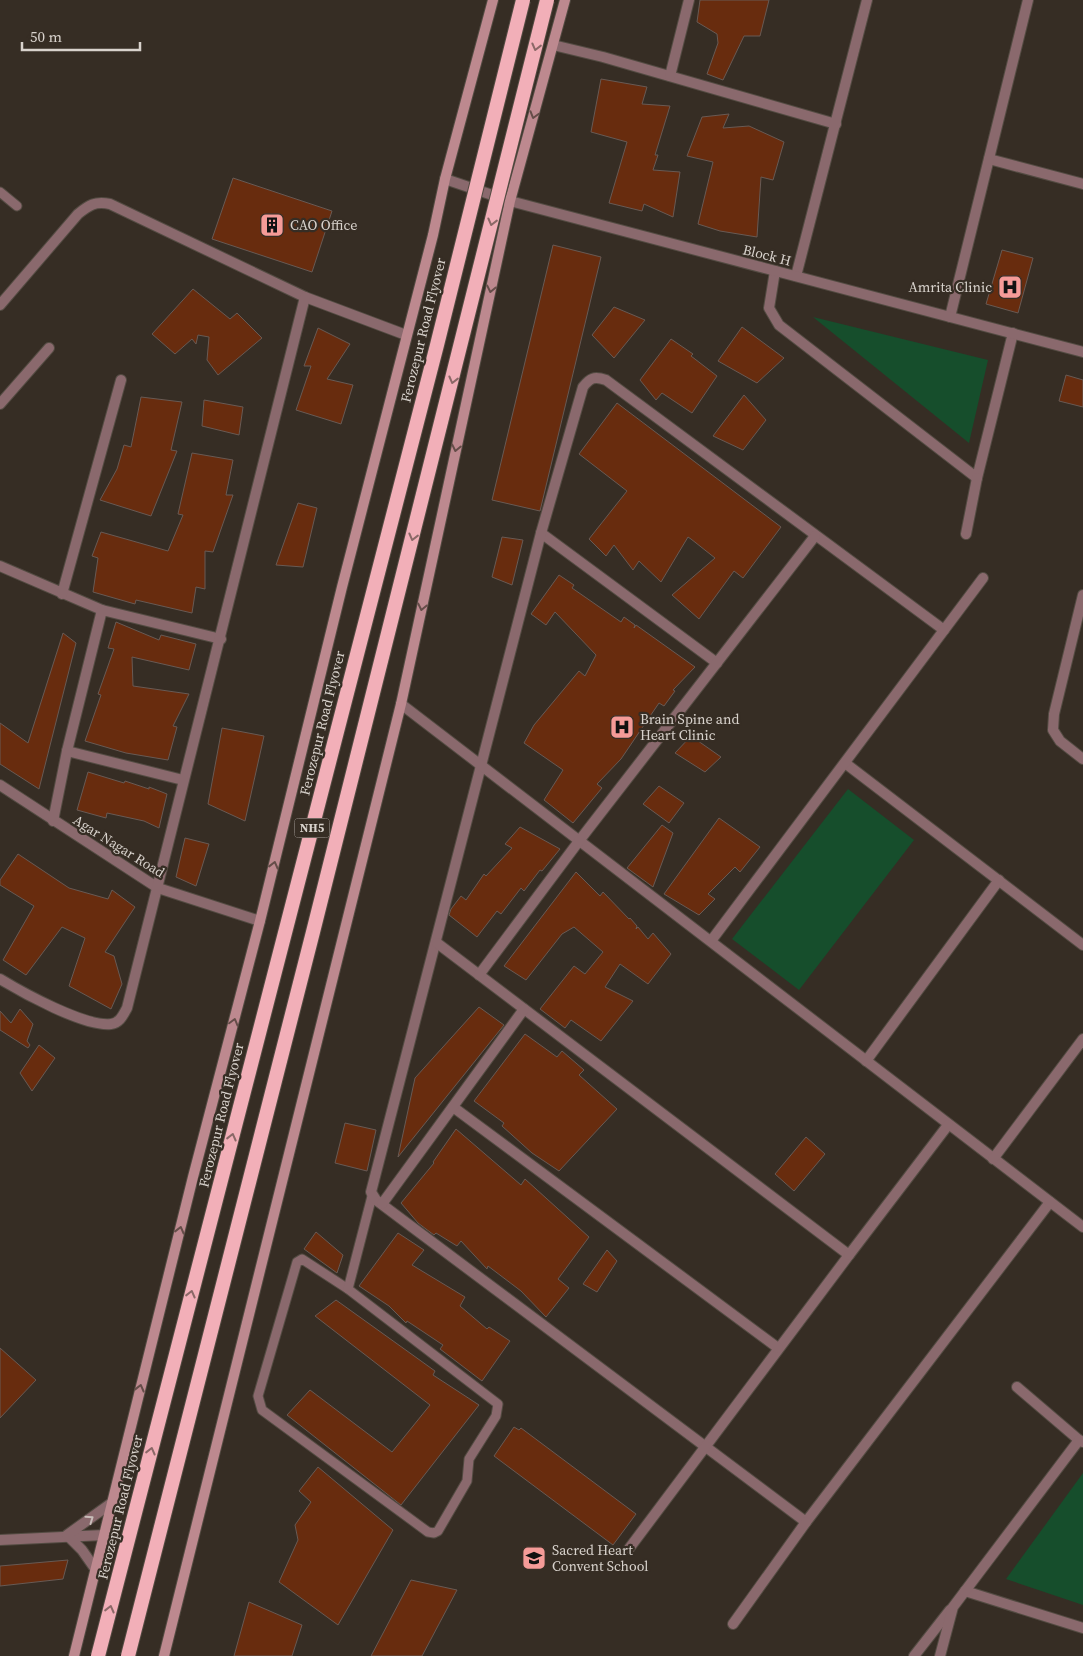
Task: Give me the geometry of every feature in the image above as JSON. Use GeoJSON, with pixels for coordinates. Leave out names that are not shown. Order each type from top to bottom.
{"type":"FeatureCollection","features":[{"type":"Feature","properties":{"kind":"highway","name":"Ferozepur Road Flyover"},"geometry":{"type":"LineString","coordinates":[[98,1656],[437,344],[523,0]]}},
{"type":"Feature","properties":{"kind":"highway","name":"NH5"},"geometry":{"type":"LineString","coordinates":[[128,1656],[316,922],[547,0]]}},
{"type":"Feature","properties":{"kind":"main road"},"geometry":{"type":"LineString","coordinates":[[74,1656],[193,1177],[260,921],[406,335],[433,235],[445,179],[493,0]]}},
{"type":"Feature","properties":{"kind":"main road"},"geometry":{"type":"LineString","coordinates":[[164,1656],[401,704],[510,201],[565,0]]}},
{"type":"Feature","properties":{"kind":"street"},"geometry":{"type":"LineString","coordinates":[[670,76],[689,0]]}},
{"type":"Feature","properties":{"kind":"street"},"geometry":{"type":"LineString","coordinates":[[950,317],[1028,0]]}},
{"type":"Feature","properties":{"kind":"street"},"geometry":{"type":"LineString","coordinates":[[796,276],[836,124],[864,1]]}},
{"type":"Feature","properties":{"kind":"street"},"geometry":{"type":"LineString","coordinates":[[553,45],[670,76],[836,124]]}},
{"type":"Feature","properties":{"kind":"street"},"geometry":{"type":"LineString","coordinates":[[989,159],[1083,184]]}},
{"type":"Feature","properties":{"kind":"street","name":"Block H"},"geometry":{"type":"LineString","coordinates":[[445,179],[510,201],[1083,352]]}},
{"type":"Feature","properties":{"kind":"street"},"geometry":{"type":"LineString","coordinates":[[0,305],[78,214],[89,205],[99,202],[110,204],[305,297],[406,335]]}},
{"type":"Feature","properties":{"kind":"street"},"geometry":{"type":"LineString","coordinates":[[775,271],[769,308],[779,325],[977,478]]}},
{"type":"Feature","properties":{"kind":"street"},"geometry":{"type":"LineString","coordinates":[[0,979],[54,1008],[96,1022],[112,1024],[121,1019],[127,1008],[183,780],[221,639],[305,297]]}},
{"type":"Feature","properties":{"kind":"street"},"geometry":{"type":"LineString","coordinates":[[966,534],[977,478],[1013,333]]}},
{"type":"Feature","properties":{"kind":"street"},"geometry":{"type":"LineString","coordinates":[[0,404],[48,348]]}},
{"type":"Feature","properties":{"kind":"street"},"geometry":{"type":"LineString","coordinates":[[806,1522],[382,1204],[372,1196],[371,1192],[437,943],[541,534],[583,387],[590,379],[597,377],[606,380],[944,630]]}},
{"type":"Feature","properties":{"kind":"street"},"geometry":{"type":"LineString","coordinates":[[62,594],[121,380]]}},
{"type":"Feature","properties":{"kind":"street"},"geometry":{"type":"LineString","coordinates":[[541,534],[717,663]]}},
{"type":"Feature","properties":{"kind":"street"},"geometry":{"type":"LineString","coordinates":[[479,975],[579,841],[815,536]]}},
{"type":"Feature","properties":{"kind":"street"},"geometry":{"type":"LineString","coordinates":[[0,566],[102,610],[221,639]]}},
{"type":"Feature","properties":{"kind":"street"},"geometry":{"type":"LineString","coordinates":[[711,941],[983,578]]}},
{"type":"Feature","properties":{"kind":"street"},"geometry":{"type":"LineString","coordinates":[[1083,594],[1054,714],[1053,730],[1060,741],[1083,759]]}},
{"type":"Feature","properties":{"kind":"street"},"geometry":{"type":"LineString","coordinates":[[53,821],[67,751],[102,610]]}},
{"type":"Feature","properties":{"kind":"street"},"geometry":{"type":"LineString","coordinates":[[401,704],[993,1160],[1083,1227]]}},
{"type":"Feature","properties":{"kind":"street"},"geometry":{"type":"LineString","coordinates":[[67,751],[183,780]]}},
{"type":"Feature","properties":{"kind":"street"},"geometry":{"type":"LineString","coordinates":[[845,763],[1000,880],[1083,946]]}},
{"type":"Feature","properties":{"kind":"street","name":"Agar Nagar Road"},"geometry":{"type":"LineString","coordinates":[[0,785],[158,888],[260,921]]}},
{"type":"Feature","properties":{"kind":"street"},"geometry":{"type":"LineString","coordinates":[[866,1061],[1000,880]]}},
{"type":"Feature","properties":{"kind":"street"},"geometry":{"type":"LineString","coordinates":[[437,943],[849,1255]]}},
{"type":"Feature","properties":{"kind":"street"},"geometry":{"type":"LineString","coordinates":[[382,1204],[524,1009]]}},
{"type":"Feature","properties":{"kind":"street"},"geometry":{"type":"LineString","coordinates":[[993,1160],[1083,1039]]}},
{"type":"Feature","properties":{"kind":"street"},"geometry":{"type":"LineString","coordinates":[[453,1107],[778,1348]]}},
{"type":"Feature","properties":{"kind":"street"},"geometry":{"type":"LineString","coordinates":[[628,1550],[778,1348],[948,1125]]}},
{"type":"Feature","properties":{"kind":"street"},"geometry":{"type":"LineString","coordinates":[[733,1624],[806,1522],[1050,1202]]}},
{"type":"Feature","properties":{"kind":"street"},"geometry":{"type":"LineString","coordinates":[[914,1656],[1081,1441],[1017,1387]]}},
{"type":"Feature","properties":{"kind":"street"},"geometry":{"type":"LineString","coordinates":[[68,1535],[113,1502]]}},
{"type":"Feature","properties":{"kind":"street"},"geometry":{"type":"LineString","coordinates":[[68,1535],[82,1550],[96,1570]]}},
{"type":"Feature","properties":{"kind":"street"},"geometry":{"type":"LineString","coordinates":[[0,1540],[68,1535],[104,1535]]}},
{"type":"Feature","properties":{"kind":"street"},"geometry":{"type":"LineString","coordinates":[[965,1591],[1083,1628]]}},
{"type":"Feature","properties":{"kind":"street"},"geometry":{"type":"LineString","coordinates":[[940,1656],[953,1607]]}},
{"type":"Feature","properties":{"kind":"lane"},"geometry":{"type":"LineString","coordinates":[[0,192],[17,206]]}},
{"type":"Feature","properties":{"kind":"lane"},"geometry":{"type":"LineString","coordinates":[[348,1289],[372,1196]]}},
{"type":"Feature","properties":{"kind":"lane"},"geometry":{"type":"LineString","coordinates":[[305,1260],[348,1289],[498,1404],[496,1416],[469,1459],[467,1481],[438,1530],[434,1533],[428,1532],[262,1410],[258,1396],[297,1262],[305,1260]]}},
{"type":"Feature","properties":{"kind":"green space"},"geometry":{"type":"Polygon","coordinates":[[[813,317],[988,360],[969,443],[813,317]]]}},
{"type":"Feature","properties":{"kind":"green space"},"geometry":{"type":"Polygon","coordinates":[[[848,789],[914,840],[799,990],[732,939],[848,789]]]}},
{"type":"Feature","properties":{"kind":"green space"},"geometry":{"type":"Polygon","coordinates":[[[1083,1473],[1083,1605],[1006,1579],[1083,1473]]]}},
{"type":"Feature","properties":{"kind":"building"},"geometry":{"type":"Polygon","coordinates":[[[700,0],[769,0],[760,36],[744,36],[723,80],[707,74],[718,43],[717,34],[697,22],[700,0]]]}},
{"type":"Feature","properties":{"kind":"building"},"geometry":{"type":"Polygon","coordinates":[[[601,79],[647,87],[642,104],[670,106],[655,155],[658,155],[653,170],[680,172],[673,217],[644,204],[642,211],[609,203],[627,142],[591,132],[601,79]]]}},
{"type":"Feature","properties":{"kind":"building"},"geometry":{"type":"Polygon","coordinates":[[[729,114],[723,128],[749,126],[784,142],[773,180],[761,177],[757,237],[720,231],[698,224],[713,162],[687,156],[702,117],[729,114]]]}},
{"type":"Feature","properties":{"kind":"building","name":"CAO Office"},"geometry":{"type":"Polygon","coordinates":[[[233,178],[332,211],[312,272],[212,239],[233,178]]]}},
{"type":"Feature","properties":{"kind":"building"},"geometry":{"type":"Polygon","coordinates":[[[553,245],[601,257],[540,511],[492,500],[553,245]]]}},
{"type":"Feature","properties":{"kind":"building"},"geometry":{"type":"Polygon","coordinates":[[[1002,250],[1033,258],[1018,313],[986,304],[1002,250]]]}},
{"type":"Feature","properties":{"kind":"building"},"geometry":{"type":"Polygon","coordinates":[[[193,289],[230,319],[237,313],[262,338],[218,375],[207,360],[209,337],[198,335],[196,344],[192,339],[175,354],[152,334],[193,289]]]}},
{"type":"Feature","properties":{"kind":"building"},"geometry":{"type":"Polygon","coordinates":[[[614,307],[645,320],[614,358],[592,335],[614,307]]]}},
{"type":"Feature","properties":{"kind":"building"},"geometry":{"type":"Polygon","coordinates":[[[742,327],[784,358],[757,383],[718,361],[742,327]]]}},
{"type":"Feature","properties":{"kind":"building"},"geometry":{"type":"Polygon","coordinates":[[[318,328],[350,344],[327,379],[353,385],[341,424],[296,410],[311,366],[304,366],[318,328]]]}},
{"type":"Feature","properties":{"kind":"building"},"geometry":{"type":"Polygon","coordinates":[[[671,339],[693,354],[691,356],[717,376],[692,413],[662,393],[656,400],[640,380],[671,339]]]}},
{"type":"Feature","properties":{"kind":"building"},"geometry":{"type":"Polygon","coordinates":[[[1066,375],[1083,380],[1083,407],[1059,401],[1066,375]]]}},
{"type":"Feature","properties":{"kind":"building"},"geometry":{"type":"Polygon","coordinates":[[[744,395],[766,420],[743,450],[713,436],[744,395]]]}},
{"type":"Feature","properties":{"kind":"building"},"geometry":{"type":"Polygon","coordinates":[[[141,397],[182,402],[171,450],[177,451],[151,516],[100,500],[117,469],[124,445],[131,447],[141,397]]]}},
{"type":"Feature","properties":{"kind":"building"},"geometry":{"type":"Polygon","coordinates":[[[204,400],[243,407],[239,435],[202,426],[204,400]]]}},
{"type":"Feature","properties":{"kind":"building"},"geometry":{"type":"Polygon","coordinates":[[[617,403],[781,527],[743,578],[734,571],[699,619],[672,595],[715,558],[691,539],[688,537],[661,582],[639,561],[633,570],[614,545],[606,556],[589,539],[627,491],[579,454],[617,403]]]}},
{"type":"Feature","properties":{"kind":"building"},"geometry":{"type":"Polygon","coordinates":[[[192,453],[233,460],[226,495],[233,495],[213,552],[205,551],[205,589],[196,587],[192,613],[136,600],[135,604],[93,592],[98,558],[92,556],[101,532],[168,551],[183,515],[178,514],[192,453]]]}},
{"type":"Feature","properties":{"kind":"building"},"geometry":{"type":"Polygon","coordinates":[[[298,503],[317,508],[303,567],[276,565],[298,503]]]}},
{"type":"Feature","properties":{"kind":"building"},"geometry":{"type":"Polygon","coordinates":[[[502,537],[523,540],[512,585],[492,577],[502,537]]]}},
{"type":"Feature","properties":{"kind":"building"},"geometry":{"type":"Polygon","coordinates":[[[559,575],[574,585],[572,588],[621,622],[624,617],[635,625],[634,628],[636,625],[695,667],[673,690],[675,691],[664,706],[659,703],[621,759],[597,784],[602,788],[573,823],[544,800],[563,770],[524,743],[534,725],[579,671],[585,676],[596,655],[555,612],[546,625],[531,614],[559,575]]]}},
{"type":"Feature","properties":{"kind":"building"},"geometry":{"type":"Polygon","coordinates":[[[116,622],[159,640],[161,635],[196,644],[189,670],[132,657],[133,686],[189,694],[173,726],[177,727],[168,760],[126,753],[85,741],[101,695],[98,694],[114,649],[108,648],[116,622]]]}},
{"type":"Feature","properties":{"kind":"building"},"geometry":{"type":"Polygon","coordinates":[[[63,633],[76,643],[39,789],[0,764],[0,723],[28,743],[63,633]]]}},
{"type":"Feature","properties":{"kind":"building"},"geometry":{"type":"Polygon","coordinates":[[[222,728],[264,736],[245,821],[208,804],[222,728]]]}},
{"type":"Feature","properties":{"kind":"building"},"geometry":{"type":"Polygon","coordinates":[[[691,736],[721,757],[705,772],[675,753],[691,736]]]}},
{"type":"Feature","properties":{"kind":"building"},"geometry":{"type":"Polygon","coordinates":[[[88,772],[124,783],[125,781],[149,789],[149,787],[167,794],[159,828],[144,821],[107,813],[106,818],[77,810],[88,772]]]}},
{"type":"Feature","properties":{"kind":"building"},"geometry":{"type":"Polygon","coordinates":[[[659,786],[684,803],[669,823],[643,804],[659,786]]]}},
{"type":"Feature","properties":{"kind":"building"},"geometry":{"type":"Polygon","coordinates":[[[719,818],[760,847],[740,872],[735,867],[708,894],[715,899],[699,915],[664,894],[719,818]]]}},
{"type":"Feature","properties":{"kind":"building"},"geometry":{"type":"Polygon","coordinates":[[[662,825],[673,833],[653,887],[627,868],[662,825]]]}},
{"type":"Feature","properties":{"kind":"building"},"geometry":{"type":"Polygon","coordinates":[[[520,827],[560,849],[542,871],[540,870],[524,891],[521,888],[501,914],[497,911],[477,937],[449,915],[451,909],[461,896],[466,900],[484,874],[486,876],[512,848],[505,844],[520,827]]]}},
{"type":"Feature","properties":{"kind":"building"},"geometry":{"type":"Polygon","coordinates":[[[185,838],[209,844],[196,886],[176,877],[185,838]]]}},
{"type":"Feature","properties":{"kind":"building"},"geometry":{"type":"Polygon","coordinates":[[[18,854],[69,888],[108,899],[112,890],[135,907],[105,952],[114,956],[122,984],[111,1009],[69,986],[85,938],[62,927],[26,975],[3,960],[34,906],[0,885],[0,880],[18,854]]]}},
{"type":"Feature","properties":{"kind":"building"},"geometry":{"type":"Polygon","coordinates":[[[576,872],[600,896],[603,892],[630,918],[637,926],[636,929],[638,927],[648,939],[653,933],[671,954],[648,984],[620,964],[605,987],[633,1001],[601,1041],[571,1020],[565,1028],[540,1009],[574,966],[585,974],[603,952],[574,927],[562,934],[526,980],[504,966],[576,872]]]}},
{"type":"Feature","properties":{"kind":"building"},"geometry":{"type":"Polygon","coordinates":[[[479,1007],[504,1025],[398,1157],[415,1078],[479,1007]]]}},
{"type":"Feature","properties":{"kind":"building"},"geometry":{"type":"Polygon","coordinates":[[[20,1009],[33,1024],[27,1041],[30,1045],[28,1048],[0,1030],[0,1011],[11,1023],[20,1009]]]}},
{"type":"Feature","properties":{"kind":"building"},"geometry":{"type":"Polygon","coordinates":[[[525,1034],[557,1057],[562,1051],[584,1070],[579,1075],[617,1109],[559,1171],[532,1153],[502,1126],[504,1123],[474,1101],[525,1034]]]}},
{"type":"Feature","properties":{"kind":"building"},"geometry":{"type":"Polygon","coordinates":[[[39,1045],[55,1058],[32,1091],[20,1073],[39,1045]]]}},
{"type":"Feature","properties":{"kind":"building"},"geometry":{"type":"Polygon","coordinates":[[[345,1123],[376,1130],[367,1171],[335,1163],[345,1123]]]}},
{"type":"Feature","properties":{"kind":"building"},"geometry":{"type":"Polygon","coordinates":[[[456,1129],[521,1185],[525,1179],[589,1237],[558,1279],[569,1288],[546,1317],[521,1291],[488,1266],[487,1269],[461,1241],[457,1246],[436,1233],[434,1235],[418,1223],[401,1203],[434,1163],[456,1129]]]}},
{"type":"Feature","properties":{"kind":"building"},"geometry":{"type":"Polygon","coordinates":[[[806,1137],[825,1154],[794,1191],[775,1174],[806,1137]]]}},
{"type":"Feature","properties":{"kind":"building"},"geometry":{"type":"Polygon","coordinates":[[[316,1232],[343,1255],[337,1273],[304,1249],[316,1232]]]}},
{"type":"Feature","properties":{"kind":"building"},"geometry":{"type":"Polygon","coordinates":[[[398,1233],[424,1250],[412,1265],[465,1297],[460,1306],[487,1329],[489,1327],[510,1341],[482,1381],[440,1349],[443,1345],[407,1321],[406,1323],[389,1306],[359,1286],[398,1233]]]}},
{"type":"Feature","properties":{"kind":"building"},"geometry":{"type":"Polygon","coordinates":[[[607,1250],[617,1261],[597,1292],[583,1284],[607,1250]]]}},
{"type":"Feature","properties":{"kind":"building"},"geometry":{"type":"Polygon","coordinates":[[[336,1300],[435,1371],[433,1375],[479,1405],[401,1505],[287,1415],[310,1390],[392,1452],[430,1405],[315,1316],[336,1300]]]}},
{"type":"Feature","properties":{"kind":"building"},"geometry":{"type":"Polygon","coordinates":[[[0,1348],[36,1380],[0,1418],[0,1348]]]}},
{"type":"Feature","properties":{"kind":"building"},"geometry":{"type":"Polygon","coordinates":[[[514,1427],[519,1430],[521,1428],[636,1514],[613,1545],[494,1456],[514,1427]]]}},
{"type":"Feature","properties":{"kind":"building"},"geometry":{"type":"Polygon","coordinates":[[[318,1467],[393,1530],[338,1625],[279,1582],[298,1540],[295,1525],[311,1502],[299,1491],[318,1467]]]}},
{"type":"Feature","properties":{"kind":"building"},"geometry":{"type":"Polygon","coordinates":[[[68,1560],[63,1579],[0,1586],[0,1566],[68,1560]]]}},
{"type":"Feature","properties":{"kind":"building"},"geometry":{"type":"Polygon","coordinates":[[[411,1580],[457,1590],[422,1656],[371,1656],[411,1580]]]}},
{"type":"Feature","properties":{"kind":"building"},"geometry":{"type":"Polygon","coordinates":[[[249,1602],[302,1625],[292,1656],[234,1656],[249,1602]]]}},
{"type":"Feature","properties":{"kind":"place","name":"CAO Office"},"geometry":{"type":"Point","coordinates":[272,225]}},
{"type":"Feature","properties":{"kind":"place","name":"Amrita Clinic"},"geometry":{"type":"Point","coordinates":[1010,287]}},
{"type":"Feature","properties":{"kind":"place","name":"Brain Spine and Heart Clinic"},"geometry":{"type":"Point","coordinates":[622,727]}},
{"type":"Feature","properties":{"kind":"place","name":"Sacred Heart Convent School"},"geometry":{"type":"Point","coordinates":[534,1558]}}]}
